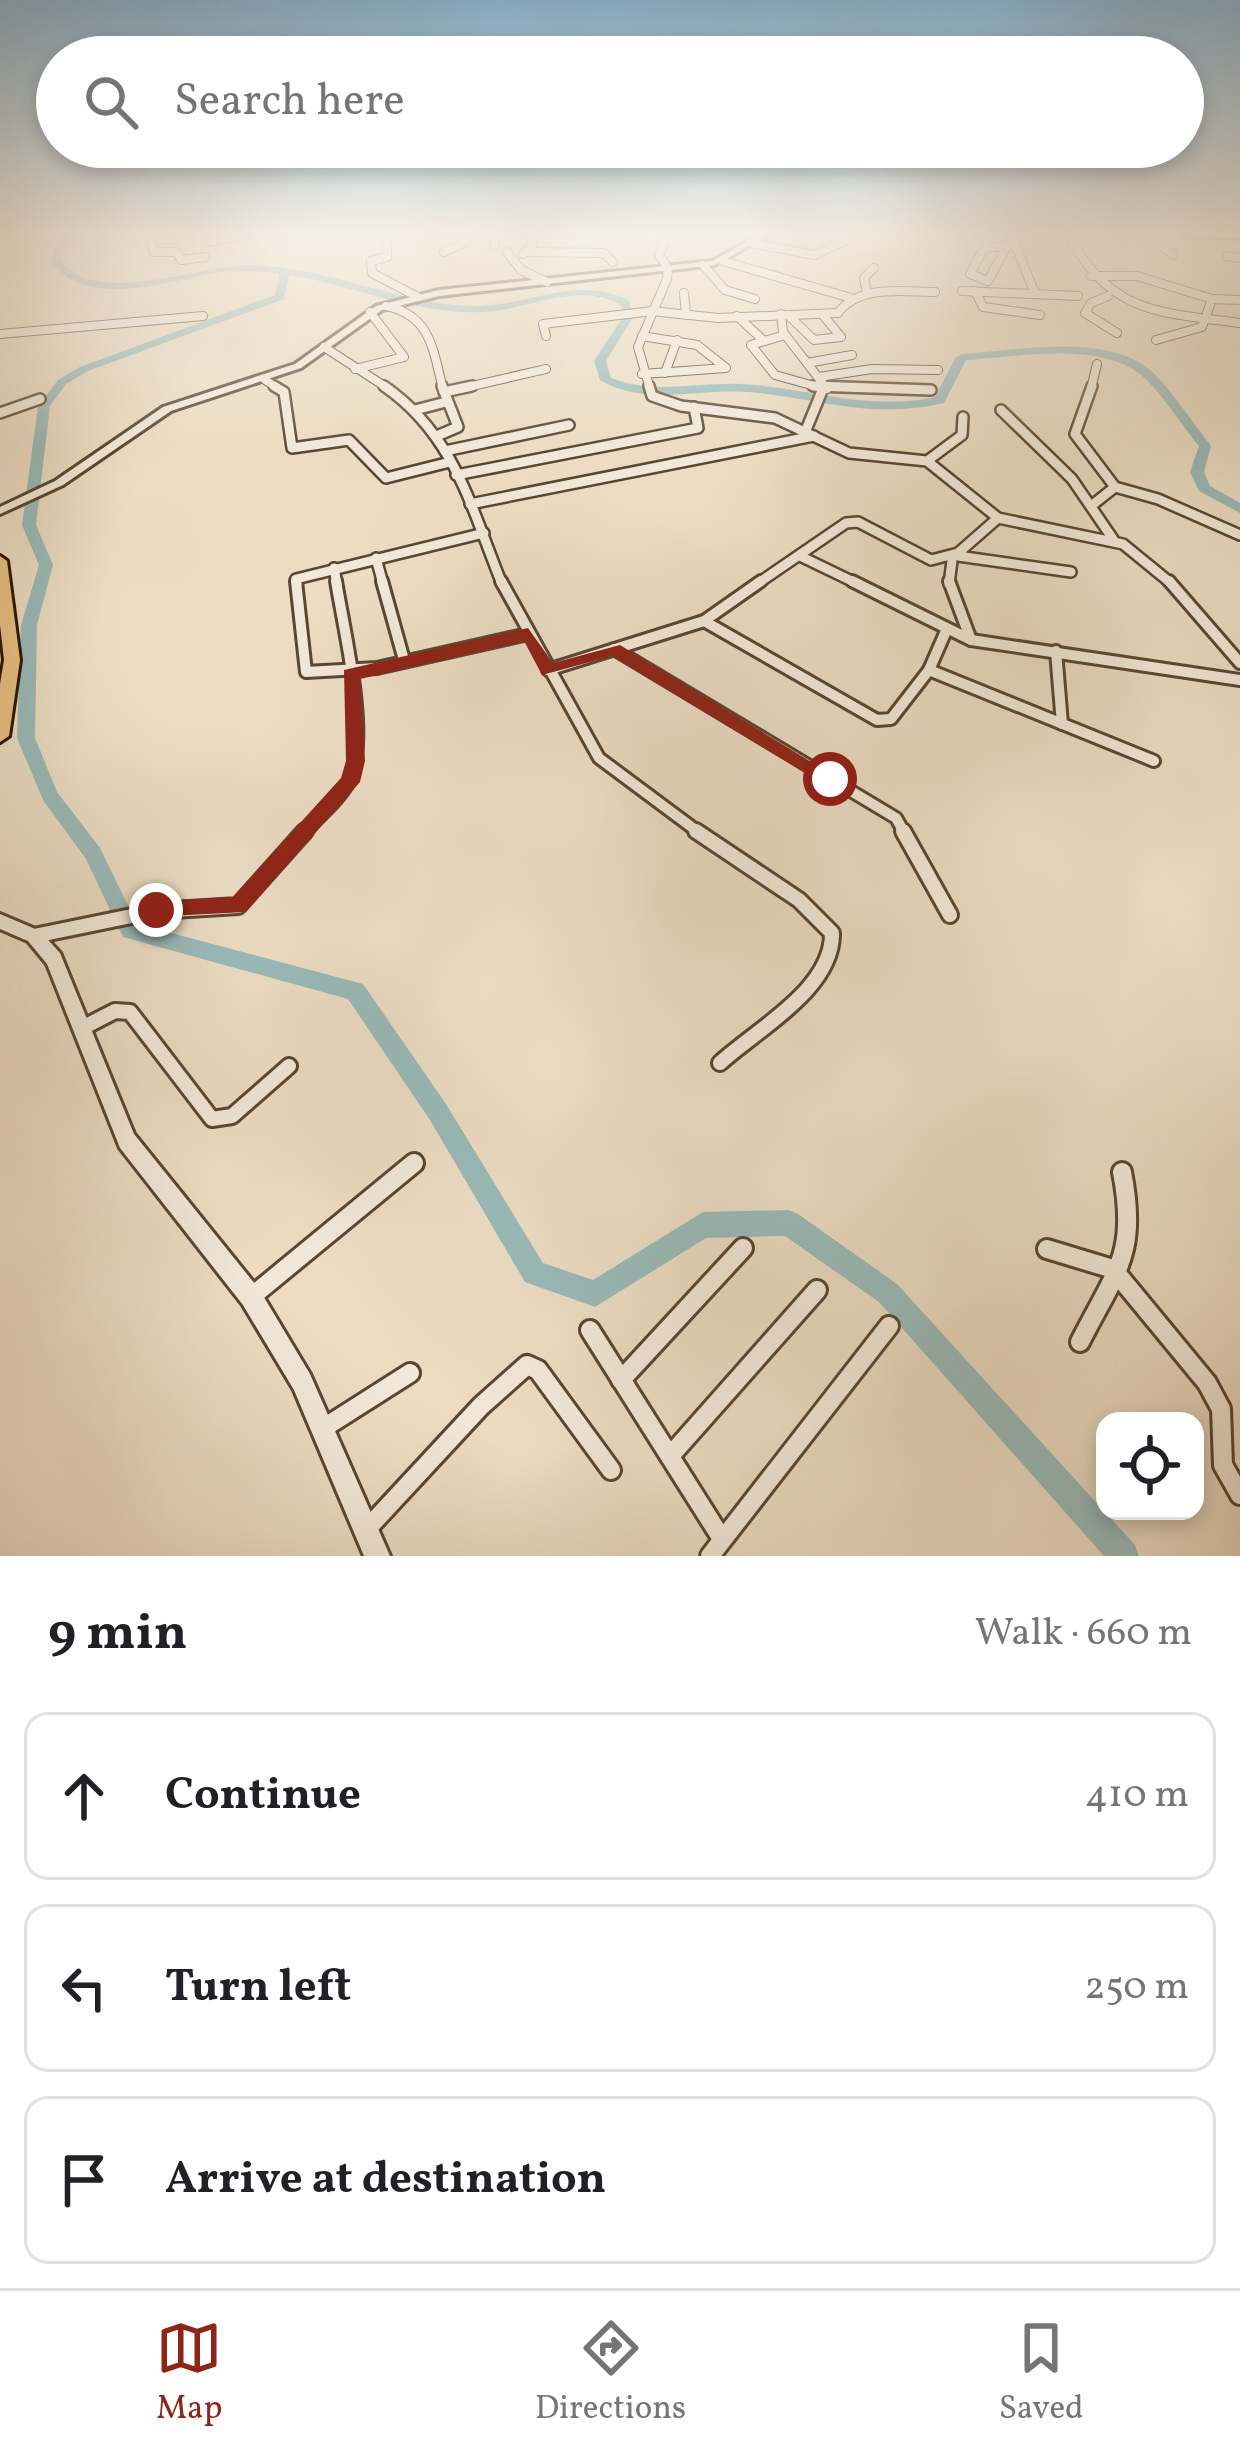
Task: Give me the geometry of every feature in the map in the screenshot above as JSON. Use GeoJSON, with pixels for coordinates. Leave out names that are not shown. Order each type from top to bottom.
{"type":"FeatureCollection","features":[{"type":"Feature","properties":{"kind":"main road"},"geometry":{"type":"LineString","coordinates":[[0,561],[12,660],[0,736]]}},
{"type":"Feature","properties":{"kind":"street"},"geometry":{"type":"LineString","coordinates":[[0,511],[59,483],[183,402],[265,380],[386,306]]}},
{"type":"Feature","properties":{"kind":"street"},"geometry":{"type":"LineString","coordinates":[[390,306],[406,310],[429,334],[458,427],[439,435]]}},
{"type":"Feature","properties":{"kind":"street"},"geometry":{"type":"LineString","coordinates":[[645,383],[642,336],[655,306]]}},
{"type":"Feature","properties":{"kind":"street"},"geometry":{"type":"LineString","coordinates":[[685,306],[686,315]]}},
{"type":"Feature","properties":{"kind":"street"},"geometry":{"type":"LineString","coordinates":[[546,336],[543,324],[653,311],[785,315],[843,313],[847,306]]}},
{"type":"Feature","properties":{"kind":"street"},"geometry":{"type":"LineString","coordinates":[[982,306],[1040,315]]}},
{"type":"Feature","properties":{"kind":"street"},"geometry":{"type":"LineString","coordinates":[[1090,306],[1084,309],[1117,333]]}},
{"type":"Feature","properties":{"kind":"street"},"geometry":{"type":"LineString","coordinates":[[1152,306],[1240,323]]}},
{"type":"Feature","properties":{"kind":"street"},"geometry":{"type":"LineString","coordinates":[[1156,340],[1202,327],[1209,306]]}},
{"type":"Feature","properties":{"kind":"street"},"geometry":{"type":"LineString","coordinates":[[355,369],[404,357],[370,312]]}},
{"type":"Feature","properties":{"kind":"street"},"geometry":{"type":"LineString","coordinates":[[785,315],[814,340],[841,337],[821,314]]}},
{"type":"Feature","properties":{"kind":"street"},"geometry":{"type":"LineString","coordinates":[[785,315],[785,335],[819,377],[822,399],[810,433]]}},
{"type":"Feature","properties":{"kind":"street"},"geometry":{"type":"LineString","coordinates":[[0,334],[203,316]]}},
{"type":"Feature","properties":{"kind":"street"},"geometry":{"type":"LineString","coordinates":[[737,316],[763,340]]}},
{"type":"Feature","properties":{"kind":"street"},"geometry":{"type":"LineString","coordinates":[[785,335],[751,345],[775,375],[822,399],[932,390]]}},
{"type":"Feature","properties":{"kind":"street"},"geometry":{"type":"LineString","coordinates":[[642,336],[697,345],[726,368],[665,373],[645,383]]}},
{"type":"Feature","properties":{"kind":"street"},"geometry":{"type":"LineString","coordinates":[[665,373],[677,340]]}},
{"type":"Feature","properties":{"kind":"street"},"geometry":{"type":"LineString","coordinates":[[324,347],[415,410],[439,435],[484,533],[507,598],[581,734],[605,765],[708,844],[802,900],[832,929],[836,952],[825,974],[750,1032],[720,1063]]}},
{"type":"Feature","properties":{"kind":"street"},"geometry":{"type":"LineString","coordinates":[[807,363],[852,355]]}},
{"type":"Feature","properties":{"kind":"street"},"geometry":{"type":"LineString","coordinates":[[1097,364],[1096,383],[1079,410],[1075,434],[1115,487],[1159,499],[1240,535]]}},
{"type":"Feature","properties":{"kind":"street"},"geometry":{"type":"LineString","coordinates":[[415,410],[546,368]]}},
{"type":"Feature","properties":{"kind":"street"},"geometry":{"type":"LineString","coordinates":[[819,377],[872,369],[938,370]]}},
{"type":"Feature","properties":{"kind":"street"},"geometry":{"type":"LineString","coordinates":[[265,380],[284,392],[292,448],[349,440],[386,478],[569,425]]}},
{"type":"Feature","properties":{"kind":"street"},"geometry":{"type":"LineString","coordinates":[[645,383],[694,407],[752,413],[810,433],[849,453],[926,460],[998,518],[1114,540]]}},
{"type":"Feature","properties":{"kind":"street"},"geometry":{"type":"LineString","coordinates":[[0,413],[40,399]]}},
{"type":"Feature","properties":{"kind":"street"},"geometry":{"type":"LineString","coordinates":[[450,463],[698,428],[701,423],[694,407]]}},
{"type":"Feature","properties":{"kind":"street"},"geometry":{"type":"LineString","coordinates":[[1000,410],[1060,466],[1114,540],[1160,571],[1240,663]]}},
{"type":"Feature","properties":{"kind":"street"},"geometry":{"type":"LineString","coordinates":[[926,460],[962,435],[963,416]]}},
{"type":"Feature","properties":{"kind":"street"},"geometry":{"type":"LineString","coordinates":[[470,504],[810,433]]}},
{"type":"Feature","properties":{"kind":"street"},"geometry":{"type":"LineString","coordinates":[[1091,506],[1112,495],[1115,487]]}},
{"type":"Feature","properties":{"kind":"street"},"geometry":{"type":"LineString","coordinates":[[971,640],[949,585],[955,558],[998,518]]}},
{"type":"Feature","properties":{"kind":"street"},"geometry":{"type":"LineString","coordinates":[[548,670],[704,621],[852,521],[920,558],[1071,572]]}},
{"type":"Feature","properties":{"kind":"street"},"geometry":{"type":"LineString","coordinates":[[484,533],[304,575],[293,585],[306,672],[317,678],[350,675],[528,634]]}},
{"type":"Feature","properties":{"kind":"street"},"geometry":{"type":"LineString","coordinates":[[800,556],[971,640],[1240,680]]}},
{"type":"Feature","properties":{"kind":"street"},"geometry":{"type":"LineString","coordinates":[[376,558],[404,660]]}},
{"type":"Feature","properties":{"kind":"street"},"geometry":{"type":"LineString","coordinates":[[34,936],[156,910],[238,906],[350,782],[356,761],[350,675],[334,568]]}},
{"type":"Feature","properties":{"kind":"street"},"geometry":{"type":"LineString","coordinates":[[704,621],[877,720],[890,719],[929,670],[946,631]]}},
{"type":"Feature","properties":{"kind":"street"},"geometry":{"type":"LineString","coordinates":[[614,650],[896,818],[950,914]]}},
{"type":"Feature","properties":{"kind":"street"},"geometry":{"type":"LineString","coordinates":[[1056,651],[1062,724]]}},
{"type":"Feature","properties":{"kind":"street"},"geometry":{"type":"LineString","coordinates":[[929,670],[1154,761]]}},
{"type":"Feature","properties":{"kind":"street"},"geometry":{"type":"LineString","coordinates":[[0,920],[34,936],[54,959],[84,1027],[100,1082],[128,1141],[251,1297],[302,1382],[377,1556]]}},
{"type":"Feature","properties":{"kind":"street"},"geometry":{"type":"LineString","coordinates":[[84,1027],[115,1011],[130,1012],[212,1119],[232,1116],[289,1066]]}},
{"type":"Feature","properties":{"kind":"street"},"geometry":{"type":"LineString","coordinates":[[251,1297],[414,1163]]}},
{"type":"Feature","properties":{"kind":"street"},"geometry":{"type":"LineString","coordinates":[[1080,1342],[1127,1248],[1132,1222],[1121,1172]]}},
{"type":"Feature","properties":{"kind":"street"},"geometry":{"type":"LineString","coordinates":[[621,1380],[742,1248]]}},
{"type":"Feature","properties":{"kind":"street"},"geometry":{"type":"LineString","coordinates":[[1047,1249],[1113,1268],[1216,1397],[1223,1425],[1223,1465],[1240,1495]]}},
{"type":"Feature","properties":{"kind":"street"},"geometry":{"type":"LineString","coordinates":[[670,1456],[818,1290]]}},
{"type":"Feature","properties":{"kind":"street"},"geometry":{"type":"LineString","coordinates":[[590,1330],[670,1456],[716,1548],[889,1326]]}},
{"type":"Feature","properties":{"kind":"street"},"geometry":{"type":"LineString","coordinates":[[365,1531],[527,1365],[538,1370],[611,1470]]}},
{"type":"Feature","properties":{"kind":"street"},"geometry":{"type":"LineString","coordinates":[[322,1429],[410,1372]]}},
{"type":"Feature","properties":{"kind":"waterway"},"geometry":{"type":"LineString","coordinates":[[257,306],[84,369],[62,382],[44,406],[29,525],[46,565],[29,625],[26,738],[49,795],[93,854],[130,931],[355,991],[438,1112],[534,1273],[595,1294],[703,1225],[789,1223],[888,1293],[1124,1556]]}},
{"type":"Feature","properties":{"kind":"waterway"},"geometry":{"type":"LineString","coordinates":[[436,306],[504,306]]}},
{"type":"Feature","properties":{"kind":"waterway"},"geometry":{"type":"LineString","coordinates":[[625,306],[629,315],[600,361],[606,380],[639,390],[745,388],[890,407],[940,400],[962,357],[1076,350],[1116,357],[1145,372],[1205,446],[1197,472],[1204,488],[1240,509]]}},
{"type":"Feature","properties":{"kind":"route"},"geometry":{"type":"LineString","coordinates":[[156,910],[238,906],[350,782],[356,761],[350,675],[528,634],[548,670],[614,650],[830,779]]}}]}
